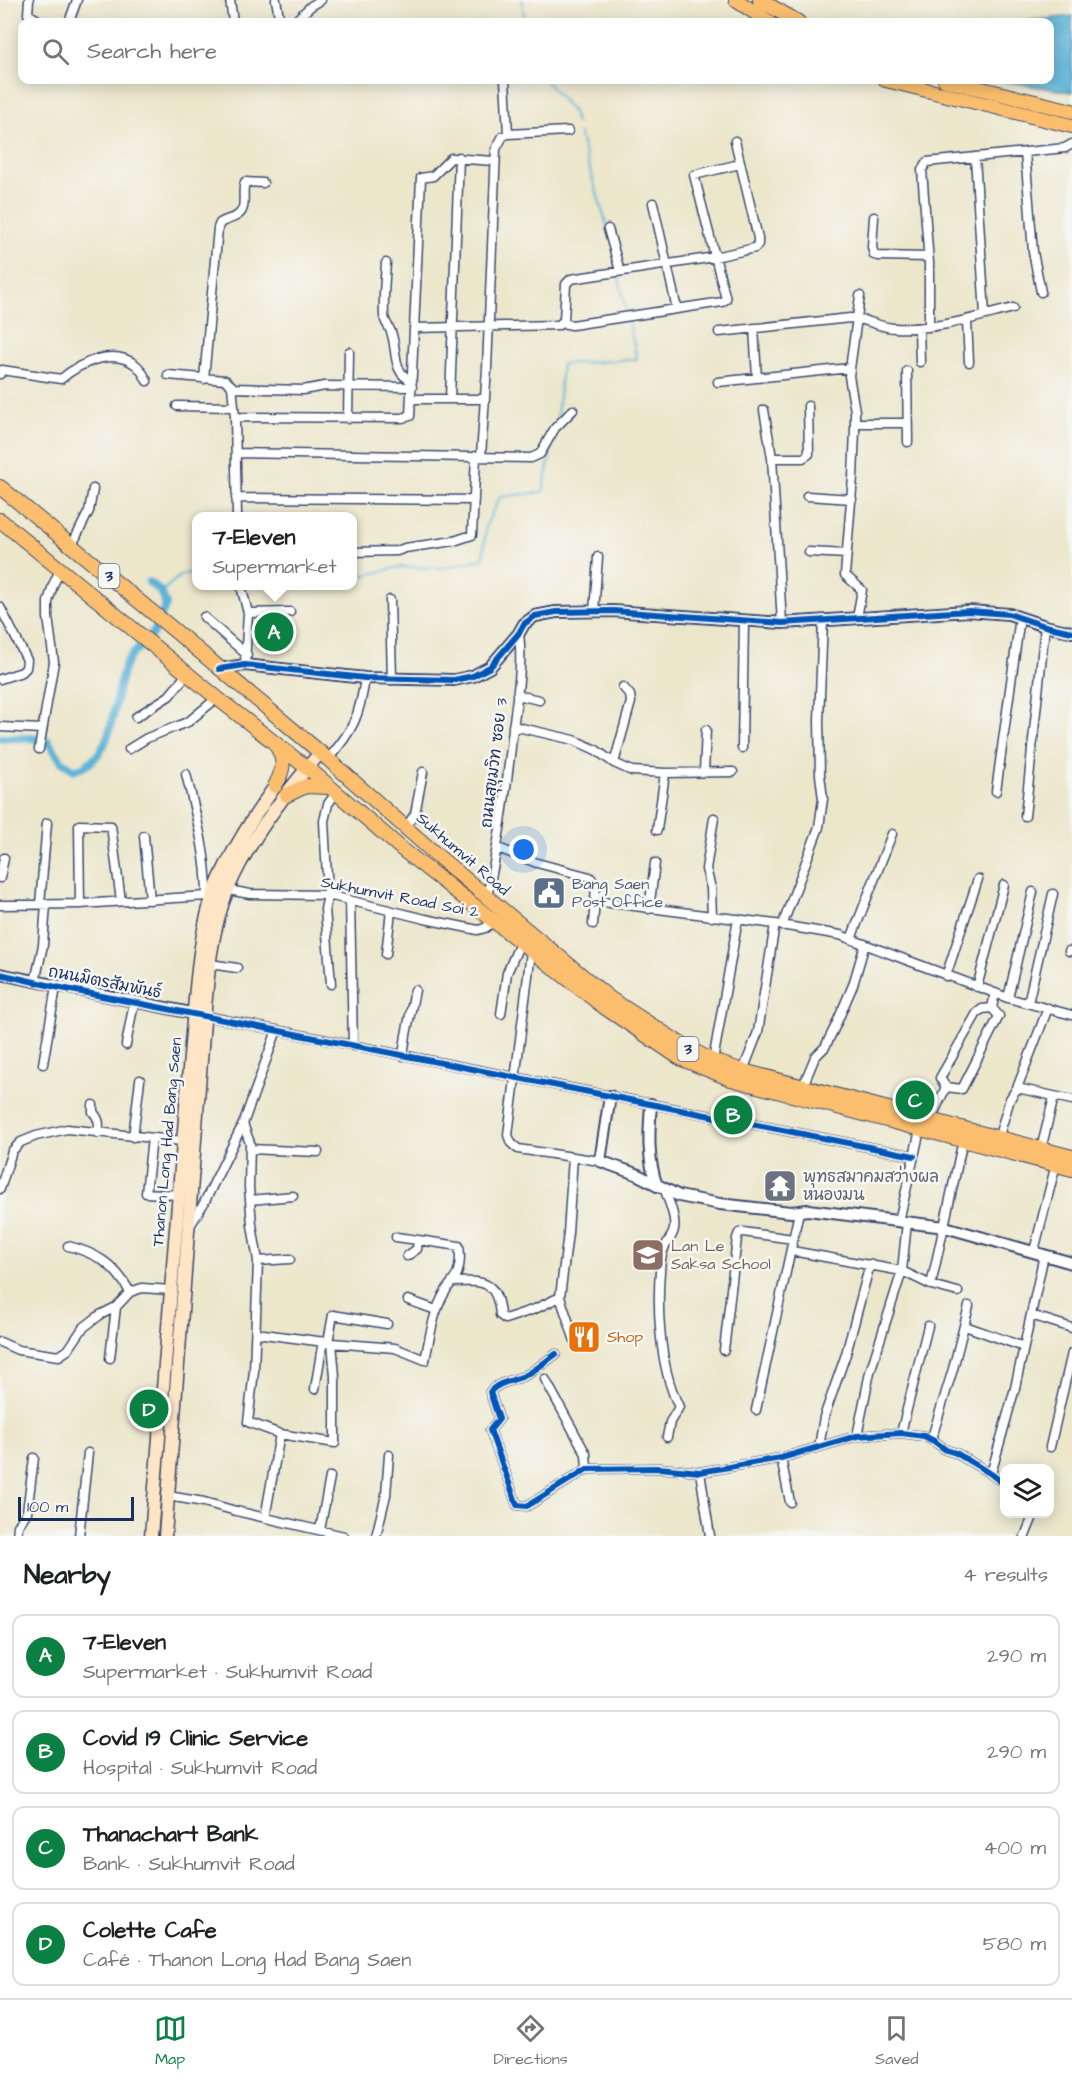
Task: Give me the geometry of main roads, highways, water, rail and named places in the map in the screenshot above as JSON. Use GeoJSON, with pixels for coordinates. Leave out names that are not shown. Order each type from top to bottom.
{"type":"FeatureCollection","features":[{"type":"Feature","properties":{"kind":"main road"},"geometry":{"type":"LineString","coordinates":[[736,0],[763,18]]}},
{"type":"Feature","properties":{"kind":"main road"},"geometry":{"type":"LineString","coordinates":[[760,0],[791,18]]}},
{"type":"Feature","properties":{"kind":"main road"},"geometry":{"type":"LineString","coordinates":[[902,84],[1072,126]]}},
{"type":"Feature","properties":{"kind":"main road"},"geometry":{"type":"LineString","coordinates":[[961,84],[1072,111]]}},
{"type":"Feature","properties":{"kind":"main road","name":"Sukhumvit Road"},"geometry":{"type":"LineString","coordinates":[[0,487],[174,630],[324,756],[440,858],[609,998],[684,1046],[713,1061],[743,1071],[803,1086],[963,1140],[1072,1168]]}},
{"type":"Feature","properties":{"kind":"main road","name":"Sukhumvit Road"},"geometry":{"type":"LineString","coordinates":[[0,520],[187,674],[307,768],[493,922],[604,1007],[680,1058],[731,1079],[925,1126],[998,1139],[1072,1157]]}},
{"type":"Feature","properties":{"kind":"main road","name":"Thanon Long Had Bang Saen"},"geometry":{"type":"LineString","coordinates":[[165,1536],[188,1230],[199,1015],[197,977],[209,897],[234,850],[275,786],[307,742]]}},
{"type":"Feature","properties":{"kind":"main road"},"geometry":{"type":"LineString","coordinates":[[275,743],[284,760],[282,773],[275,786]]}},
{"type":"Feature","properties":{"kind":"main road","name":"Thanon Long Had Bang Saen"},"geometry":{"type":"LineString","coordinates":[[151,1536],[183,1141],[199,1015],[219,918],[239,866],[307,768],[324,756]]}},
{"type":"Feature","properties":{"kind":"main road"},"geometry":{"type":"LineString","coordinates":[[287,795],[306,786],[332,790]]}},
{"type":"Feature","properties":{"kind":"water"},"geometry":{"type":"Polygon","coordinates":[[[1072,16],[1072,92],[1021,84],[1054,84],[1054,18],[1072,16]]]}},
{"type":"Feature","properties":{"kind":"waterway"},"geometry":{"type":"LineString","coordinates":[[522,0],[524,18]]}},
{"type":"Feature","properties":{"kind":"waterway"},"geometry":{"type":"LineString","coordinates":[[548,84],[573,112],[576,123]]}},
{"type":"Feature","properties":{"kind":"waterway"},"geometry":{"type":"LineString","coordinates":[[579,134],[607,226]]}},
{"type":"Feature","properties":{"kind":"waterway"},"geometry":{"type":"LineString","coordinates":[[619,278],[626,310]]}},
{"type":"Feature","properties":{"kind":"waterway"},"geometry":{"type":"LineString","coordinates":[[557,418],[562,364],[637,359],[629,322]]}},
{"type":"Feature","properties":{"kind":"waterway"},"geometry":{"type":"LineString","coordinates":[[357,577],[400,567],[441,568],[483,559],[486,525],[500,497],[543,492],[554,436]]}},
{"type":"Feature","properties":{"kind":"waterway"},"geometry":{"type":"LineString","coordinates":[[161,592],[181,575],[192,572]]}},
{"type":"Feature","properties":{"kind":"waterway"},"geometry":{"type":"LineString","coordinates":[[0,738],[32,738],[48,741],[62,762],[75,770],[89,763],[100,752],[112,723],[127,662],[155,630],[166,605],[161,592],[149,582]]}},
{"type":"Feature","properties":{"kind":"place","name":"7-Eleven"},"geometry":{"type":"Point","coordinates":[274,632]}},
{"type":"Feature","properties":{"kind":"place","name":"Bang Saen Post Office"},"geometry":{"type":"Point","coordinates":[549,893]}},
{"type":"Feature","properties":{"kind":"place","name":"Thanachart Bank"},"geometry":{"type":"Point","coordinates":[915,1100]}},
{"type":"Feature","properties":{"kind":"place","name":"Covid 19 Clinic Service"},"geometry":{"type":"Point","coordinates":[733,1115]}},
{"type":"Feature","properties":{"kind":"place","name":"พุทธสมาคมสว่างผล หนองมน"},"geometry":{"type":"Point","coordinates":[780,1186]}},
{"type":"Feature","properties":{"kind":"place","name":"Lan Le Saksa School"},"geometry":{"type":"Point","coordinates":[648,1255]}},
{"type":"Feature","properties":{"kind":"place","name":"Shop"},"geometry":{"type":"Point","coordinates":[584,1337]}},
{"type":"Feature","properties":{"kind":"place","name":"Colette Cafe"},"geometry":{"type":"Point","coordinates":[149,1409]}}]}
